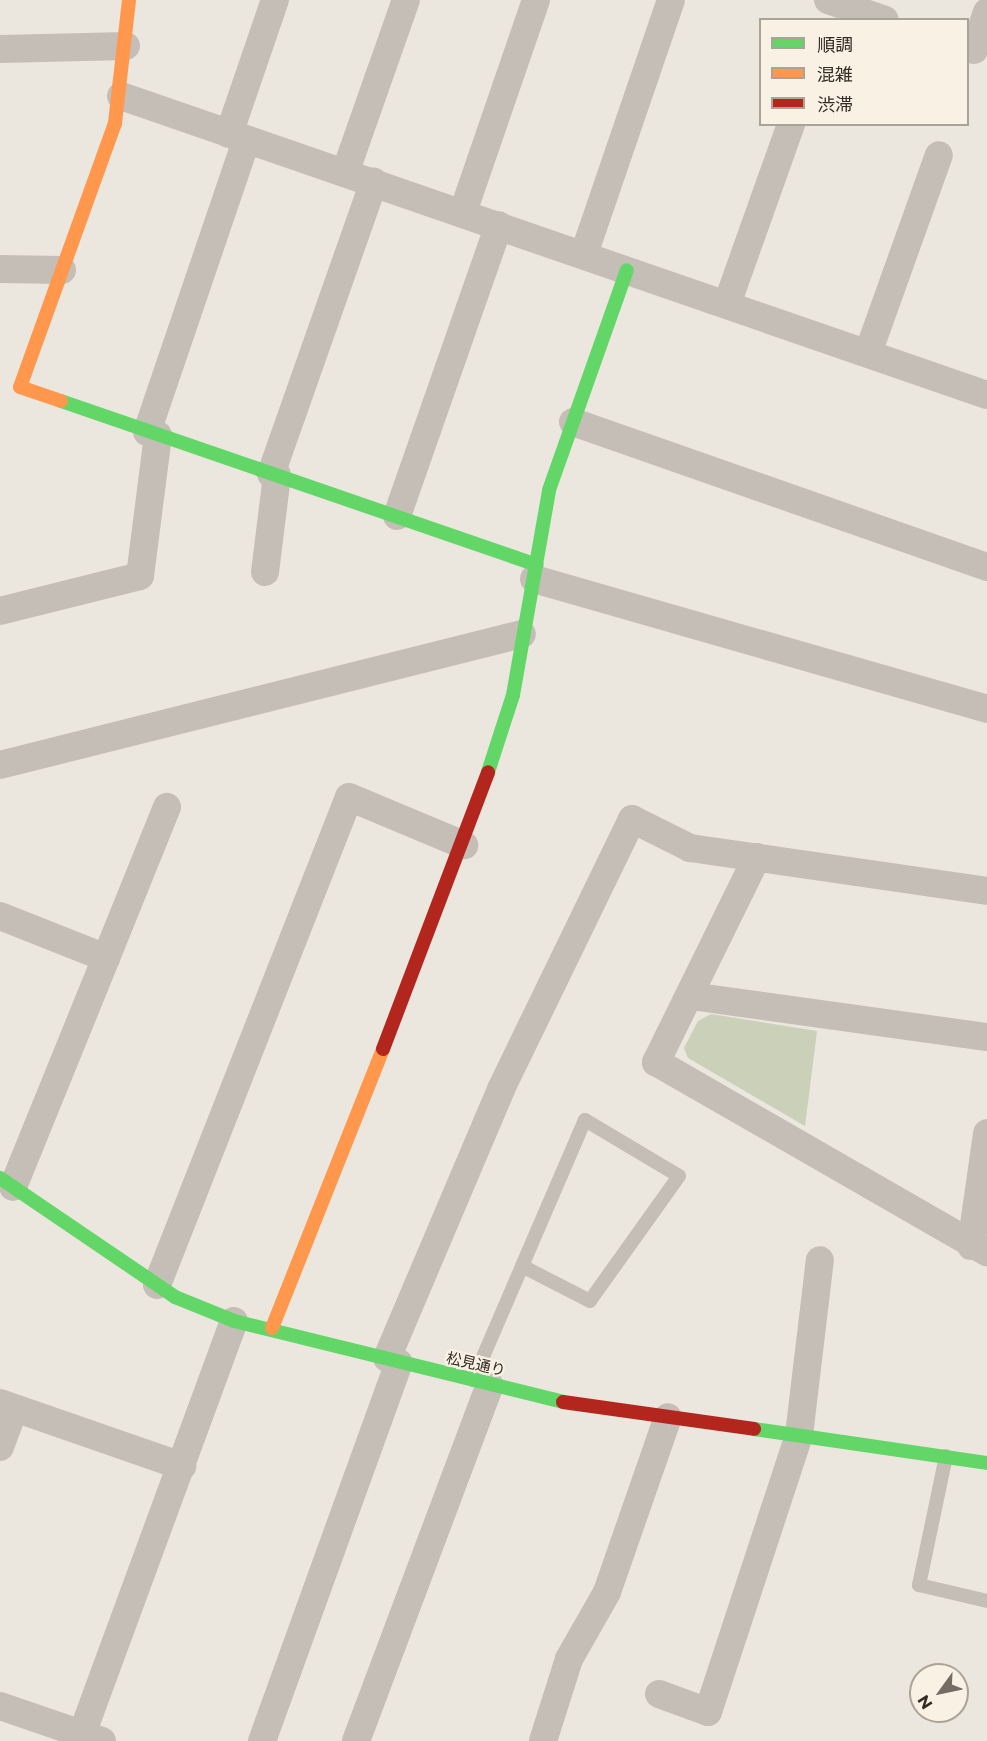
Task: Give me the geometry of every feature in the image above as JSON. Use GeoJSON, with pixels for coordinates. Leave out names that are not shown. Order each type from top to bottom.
{"type":"FeatureCollection","features":[{"type":"Feature","properties":{"kind":"street"},"geometry":{"type":"LineString","coordinates":[[129,0],[122,96],[20,387],[397,516],[536,572],[987,710]]}},
{"type":"Feature","properties":{"kind":"street"},"geometry":{"type":"LineString","coordinates":[[0,611],[140,576],[152,433],[238,138],[275,0]]}},
{"type":"Feature","properties":{"kind":"street"},"geometry":{"type":"LineString","coordinates":[[345,173],[406,0]]}},
{"type":"Feature","properties":{"kind":"street"},"geometry":{"type":"LineString","coordinates":[[463,212],[536,0]]}},
{"type":"Feature","properties":{"kind":"street"},"geometry":{"type":"LineString","coordinates":[[584,254],[671,0]]}},
{"type":"Feature","properties":{"kind":"street"},"geometry":{"type":"LineString","coordinates":[[832,5],[878,18]]}},
{"type":"Feature","properties":{"kind":"street"},"geometry":{"type":"LineString","coordinates":[[976,50],[987,12]]}},
{"type":"Feature","properties":{"kind":"street"},"geometry":{"type":"LineString","coordinates":[[0,49],[126,46]]}},
{"type":"Feature","properties":{"kind":"street"},"geometry":{"type":"LineString","coordinates":[[122,96],[987,395]]}},
{"type":"Feature","properties":{"kind":"street"},"geometry":{"type":"LineString","coordinates":[[727,304],[790,126]]}},
{"type":"Feature","properties":{"kind":"street"},"geometry":{"type":"LineString","coordinates":[[868,353],[939,155]]}},
{"type":"Feature","properties":{"kind":"street"},"geometry":{"type":"LineString","coordinates":[[265,572],[274,474],[374,182]]}},
{"type":"Feature","properties":{"kind":"street"},"geometry":{"type":"LineString","coordinates":[[397,516],[499,225]]}},
{"type":"Feature","properties":{"kind":"street"},"geometry":{"type":"LineString","coordinates":[[0,269],[62,270]]}},
{"type":"Feature","properties":{"kind":"street"},"geometry":{"type":"LineString","coordinates":[[272,1328],[464,845],[513,695],[549,489],[627,270]]}},
{"type":"Feature","properties":{"kind":"street"},"geometry":{"type":"LineString","coordinates":[[573,422],[987,567]]}},
{"type":"Feature","properties":{"kind":"street"},"geometry":{"type":"LineString","coordinates":[[0,765],[522,634]]}},
{"type":"Feature","properties":{"kind":"street"},"geometry":{"type":"LineString","coordinates":[[157,1285],[349,797],[464,845]]}},
{"type":"Feature","properties":{"kind":"street"},"geometry":{"type":"LineString","coordinates":[[7,1182],[106,958],[167,807]]}},
{"type":"Feature","properties":{"kind":"street"},"geometry":{"type":"LineString","coordinates":[[262,1741],[393,1361],[501,1089],[632,819],[690,848],[987,891]]}},
{"type":"Feature","properties":{"kind":"street"},"geometry":{"type":"LineString","coordinates":[[757,857],[691,996],[656,1062],[979,1249],[987,1133]]}},
{"type":"Feature","properties":{"kind":"street"},"geometry":{"type":"LineString","coordinates":[[0,916],[106,958]]}},
{"type":"Feature","properties":{"kind":"street"},"geometry":{"type":"LineString","coordinates":[[691,996],[987,1037]]}},
{"type":"Feature","properties":{"kind":"street","name":"松見通り"},"geometry":{"type":"LineString","coordinates":[[7,1182],[157,1285],[234,1321],[272,1328],[393,1361],[482,1382],[668,1417],[987,1463]]}},
{"type":"Feature","properties":{"kind":"street"},"geometry":{"type":"LineString","coordinates":[[658,1694],[708,1712],[799,1435],[820,1260]]}},
{"type":"Feature","properties":{"kind":"street"},"geometry":{"type":"LineString","coordinates":[[0,1706],[92,1738],[182,1466],[234,1321]]}},
{"type":"Feature","properties":{"kind":"street"},"geometry":{"type":"LineString","coordinates":[[356,1741],[482,1382]]}},
{"type":"Feature","properties":{"kind":"street"},"geometry":{"type":"LineString","coordinates":[[0,1447],[7,1406],[182,1466]]}},
{"type":"Feature","properties":{"kind":"street"},"geometry":{"type":"LineString","coordinates":[[543,1741],[569,1659],[607,1592],[668,1417]]}},
{"type":"Feature","properties":{"kind":"lane"},"geometry":{"type":"LineString","coordinates":[[482,1382],[522,1266],[585,1120],[680,1176],[590,1301],[522,1266]]}},
{"type":"Feature","properties":{"kind":"lane"},"geometry":{"type":"LineString","coordinates":[[946,1456],[919,1585],[987,1601]]}},
{"type":"Feature","properties":{"kind":"green space"},"geometry":{"type":"Polygon","coordinates":[[[711,1014],[817,1031],[805,1126],[688,1058],[684,1048],[698,1021],[711,1014]]]}},
{"type":"Feature","properties":{"kind":"traffic: fast"},"geometry":{"type":"LineString","coordinates":[[488,772],[513,695],[549,490],[627,270]]}},
{"type":"Feature","properties":{"kind":"traffic: fast"},"geometry":{"type":"LineString","coordinates":[[61,401],[537,565]]}},
{"type":"Feature","properties":{"kind":"traffic: fast"},"geometry":{"type":"LineString","coordinates":[[0,1178],[175,1297],[234,1321],[563,1402]]}},
{"type":"Feature","properties":{"kind":"traffic: fast"},"geometry":{"type":"LineString","coordinates":[[754,1429],[987,1463]]}},
{"type":"Feature","properties":{"kind":"traffic: slow"},"geometry":{"type":"LineString","coordinates":[[61,401],[20,387],[115,123],[129,0]]}},
{"type":"Feature","properties":{"kind":"traffic: slow"},"geometry":{"type":"LineString","coordinates":[[272,1328],[383,1049]]}},
{"type":"Feature","properties":{"kind":"traffic: jam"},"geometry":{"type":"LineString","coordinates":[[383,1049],[488,772]]}},
{"type":"Feature","properties":{"kind":"traffic: jam"},"geometry":{"type":"LineString","coordinates":[[563,1402],[754,1429]]}}]}
